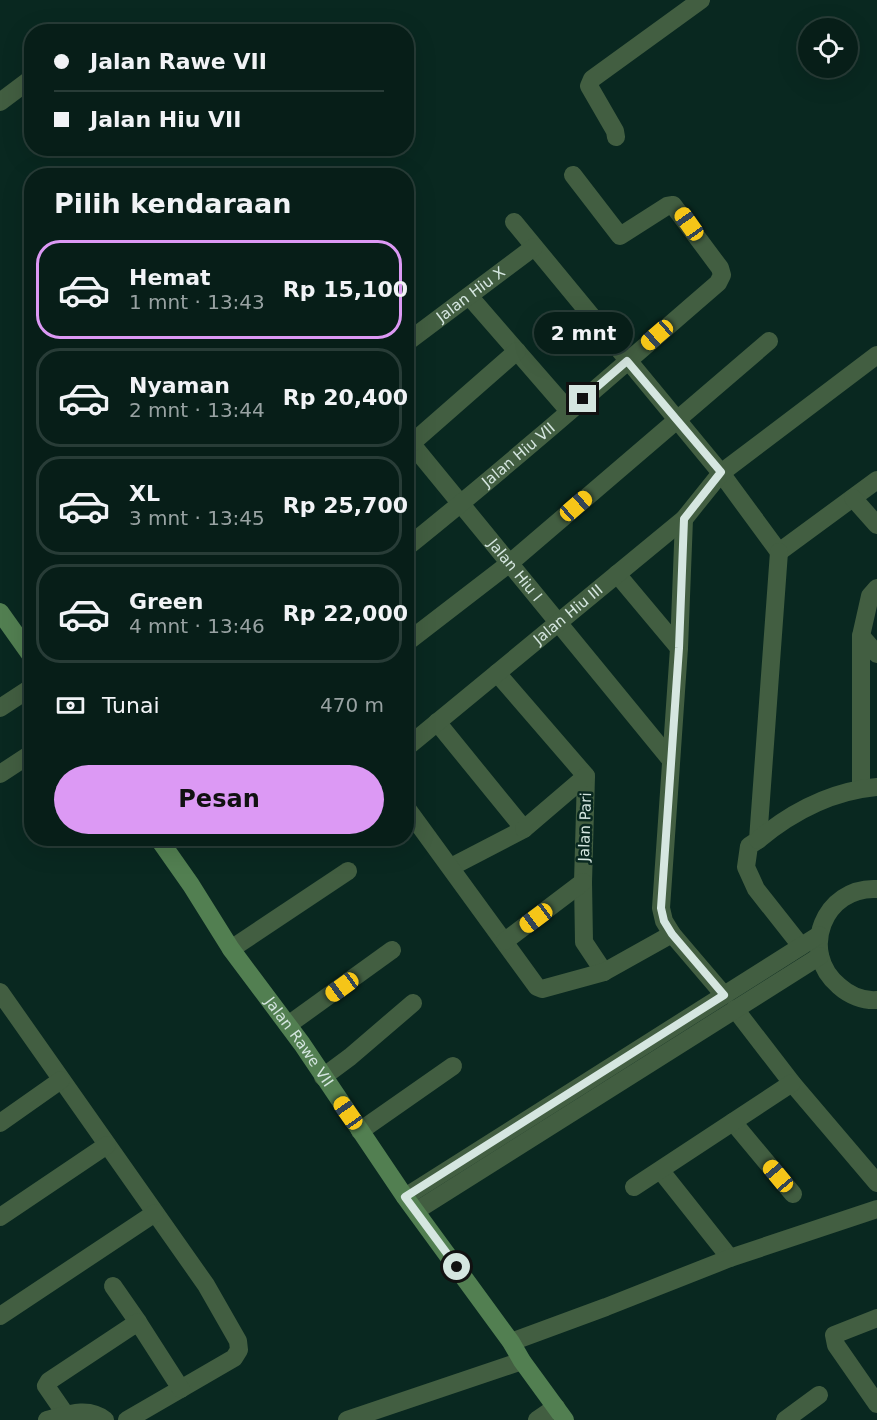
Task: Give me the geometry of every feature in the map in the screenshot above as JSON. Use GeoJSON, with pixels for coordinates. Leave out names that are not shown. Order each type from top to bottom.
{"type":"FeatureCollection","features":[{"type":"Feature","properties":{"kind":"main road"},"geometry":{"type":"LineString","coordinates":[[0,612],[24,646]]}},
{"type":"Feature","properties":{"kind":"main road","name":"Jalan Rawe VII"},"geometry":{"type":"LineString","coordinates":[[164,846],[231,949],[288,1025],[411,1204],[561,1414]]}},
{"type":"Feature","properties":{"kind":"street"},"geometry":{"type":"LineString","coordinates":[[616,137],[615,131],[589,86],[592,79],[701,0]]}},
{"type":"Feature","properties":{"kind":"street"},"geometry":{"type":"LineString","coordinates":[[0,102],[24,84]]}},
{"type":"Feature","properties":{"kind":"street","name":"Jalan Hiu VII"},"geometry":{"type":"LineString","coordinates":[[414,542],[463,503],[627,361],[718,282],[722,275],[720,268],[679,209],[673,205],[667,206],[620,236],[573,175]]}},
{"type":"Feature","properties":{"kind":"street"},"geometry":{"type":"LineString","coordinates":[[514,222],[721,472],[779,552],[758,840]]}},
{"type":"Feature","properties":{"kind":"street","name":"Jalan Hiu X"},"geometry":{"type":"LineString","coordinates":[[414,337],[534,247]]}},
{"type":"Feature","properties":{"kind":"street"},"geometry":{"type":"LineString","coordinates":[[469,296],[569,411]]}},
{"type":"Feature","properties":{"kind":"street"},"geometry":{"type":"LineString","coordinates":[[414,637],[510,563],[769,341]]}},
{"type":"Feature","properties":{"kind":"street"},"geometry":{"type":"LineString","coordinates":[[414,436],[517,351]]}},
{"type":"Feature","properties":{"kind":"street","name":"Jalan Hiu III"},"geometry":{"type":"LineString","coordinates":[[414,741],[684,519],[721,472],[877,355]]}},
{"type":"Feature","properties":{"kind":"street","name":"Jalan Hiu I"},"geometry":{"type":"LineString","coordinates":[[414,446],[560,621],[670,759]]}},
{"type":"Feature","properties":{"kind":"street"},"geometry":{"type":"LineString","coordinates":[[779,552],[877,480]]}},
{"type":"Feature","properties":{"kind":"street"},"geometry":{"type":"LineString","coordinates":[[853,498],[877,525]]}},
{"type":"Feature","properties":{"kind":"street"},"geometry":{"type":"LineString","coordinates":[[684,519],[679,648],[661,908],[664,921],[792,1083],[877,1183]]}},
{"type":"Feature","properties":{"kind":"street"},"geometry":{"type":"LineString","coordinates":[[617,574],[679,648]]}},
{"type":"Feature","properties":{"kind":"street"},"geometry":{"type":"LineString","coordinates":[[801,946],[756,889],[746,867],[749,846],[781,821],[805,807],[869,788],[861,636],[870,596],[877,588]]}},
{"type":"Feature","properties":{"kind":"street"},"geometry":{"type":"LineString","coordinates":[[861,636],[877,654]]}},
{"type":"Feature","properties":{"kind":"street","name":"Jalan Pari"},"geometry":{"type":"LineString","coordinates":[[497,673],[586,776],[584,942],[604,972]]}},
{"type":"Feature","properties":{"kind":"street"},"geometry":{"type":"LineString","coordinates":[[0,708],[24,692]]}},
{"type":"Feature","properties":{"kind":"street"},"geometry":{"type":"LineString","coordinates":[[437,722],[524,829]]}},
{"type":"Feature","properties":{"kind":"street"},"geometry":{"type":"LineString","coordinates":[[0,774],[24,758]]}},
{"type":"Feature","properties":{"kind":"street"},"geometry":{"type":"LineString","coordinates":[[451,867],[524,829],[586,776]]}},
{"type":"Feature","properties":{"kind":"street"},"geometry":{"type":"LineString","coordinates":[[414,818],[537,987],[542,988],[604,972],[672,934]]}},
{"type":"Feature","properties":{"kind":"street"},"geometry":{"type":"LineString","coordinates":[[231,949],[348,871]]}},
{"type":"Feature","properties":{"kind":"street"},"geometry":{"type":"LineString","coordinates":[[505,941],[583,882]]}},
{"type":"Feature","properties":{"kind":"street"},"geometry":{"type":"LineString","coordinates":[[876,1002],[849,994],[830,978],[819,956],[819,935],[825,918],[836,904],[850,893],[868,888],[877,889]]}},
{"type":"Feature","properties":{"kind":"street"},"geometry":{"type":"LineString","coordinates":[[730,1002],[801,946],[819,935]]}},
{"type":"Feature","properties":{"kind":"street"},"geometry":{"type":"LineString","coordinates":[[288,1025],[392,950]]}},
{"type":"Feature","properties":{"kind":"street"},"geometry":{"type":"LineString","coordinates":[[411,1204],[730,1002],[819,956]]}},
{"type":"Feature","properties":{"kind":"street"},"geometry":{"type":"LineString","coordinates":[[0,992],[7,1016],[62,1080],[206,1285],[238,1341],[239,1350],[234,1358],[127,1420]]}},
{"type":"Feature","properties":{"kind":"street"},"geometry":{"type":"LineString","coordinates":[[324,1077],[412,1003]]}},
{"type":"Feature","properties":{"kind":"street"},"geometry":{"type":"LineString","coordinates":[[360,1131],[453,1066]]}},
{"type":"Feature","properties":{"kind":"street"},"geometry":{"type":"LineString","coordinates":[[0,1123],[62,1080]]}},
{"type":"Feature","properties":{"kind":"street"},"geometry":{"type":"LineString","coordinates":[[634,1187],[792,1083]]}},
{"type":"Feature","properties":{"kind":"street"},"geometry":{"type":"LineString","coordinates":[[733,1122],[793,1194]]}},
{"type":"Feature","properties":{"kind":"street"},"geometry":{"type":"LineString","coordinates":[[0,1217],[107,1145]]}},
{"type":"Feature","properties":{"kind":"street"},"geometry":{"type":"LineString","coordinates":[[661,1171],[730,1258]]}},
{"type":"Feature","properties":{"kind":"street"},"geometry":{"type":"LineString","coordinates":[[511,1342],[730,1258],[877,1209]]}},
{"type":"Feature","properties":{"kind":"street"},"geometry":{"type":"LineString","coordinates":[[0,1316],[155,1213]]}},
{"type":"Feature","properties":{"kind":"street"},"geometry":{"type":"LineString","coordinates":[[114,1286],[180,1389]]}},
{"type":"Feature","properties":{"kind":"street"},"geometry":{"type":"LineString","coordinates":[[877,1318],[834,1335],[836,1345],[877,1404]]}},
{"type":"Feature","properties":{"kind":"street"},"geometry":{"type":"LineString","coordinates":[[66,1415],[46,1386],[49,1381],[138,1322]]}},
{"type":"Feature","properties":{"kind":"street"},"geometry":{"type":"LineString","coordinates":[[347,1420],[522,1361]]}},
{"type":"Feature","properties":{"kind":"street"},"geometry":{"type":"LineString","coordinates":[[785,1420],[819,1395]]}},
{"type":"Feature","properties":{"kind":"street"},"geometry":{"type":"LineString","coordinates":[[47,1420],[79,1412],[97,1414],[105,1420]]}},
{"type":"Feature","properties":{"kind":"street"},"geometry":{"type":"LineString","coordinates":[[537,1420],[561,1414]]}},
{"type":"Feature","properties":{"kind":"route"},"geometry":{"type":"LineString","coordinates":[[457,1267],[405,1197],[724,995],[672,934],[664,921],[661,908],[679,648],[684,519],[721,472],[627,361],[583,399]]}}]}
